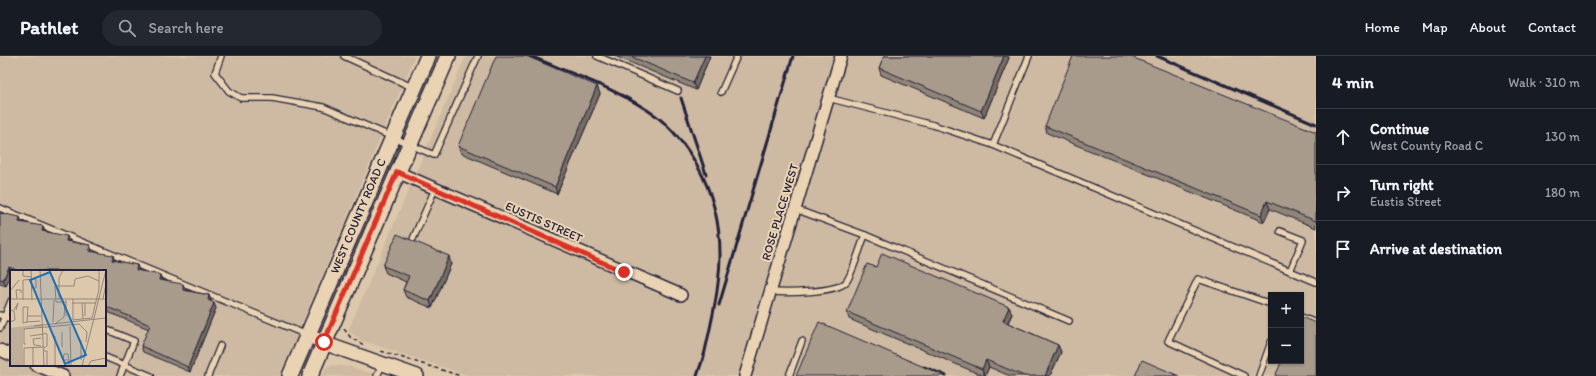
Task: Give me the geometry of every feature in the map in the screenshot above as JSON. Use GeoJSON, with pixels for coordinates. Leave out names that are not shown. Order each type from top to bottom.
{"type":"FeatureCollection","features":[{"type":"Feature","properties":{"kind":"main road","name":"WEST COUNTY ROAD C"},"geometry":{"type":"LineString","coordinates":[[290,376],[428,56]]}},
{"type":"Feature","properties":{"kind":"main road","name":"WEST COUNTY ROAD C"},"geometry":{"type":"LineString","coordinates":[[310,376],[409,143],[448,56]]}},
{"type":"Feature","properties":{"kind":"street","name":"ROSE PLACE WEST"},"geometry":{"type":"LineString","coordinates":[[745,376],[841,56]]}},
{"type":"Feature","properties":{"kind":"street","name":"EUSTIS STREET"},"geometry":{"type":"LineString","coordinates":[[397,172],[681,295]]}},
{"type":"Feature","properties":{"kind":"street"},"geometry":{"type":"LineString","coordinates":[[307,335],[379,370],[417,376]]}},
{"type":"Feature","properties":{"kind":"street"},"geometry":{"type":"LineString","coordinates":[[0,350],[10,355]]}},
{"type":"Feature","properties":{"kind":"street"},"geometry":{"type":"LineString","coordinates":[[38,366],[63,376]]}},
{"type":"Feature","properties":{"kind":"lane"},"geometry":{"type":"LineString","coordinates":[[221,56],[215,73],[229,91],[241,98],[272,98],[323,108],[409,143],[434,155],[478,56]]}},
{"type":"Feature","properties":{"kind":"lane"},"geometry":{"type":"LineString","coordinates":[[344,56],[414,88]]}},
{"type":"Feature","properties":{"kind":"lane"},"geometry":{"type":"LineString","coordinates":[[597,56],[678,91]]}},
{"type":"Feature","properties":{"kind":"lane"},"geometry":{"type":"LineString","coordinates":[[721,92],[737,56]]}},
{"type":"Feature","properties":{"kind":"lane"},"geometry":{"type":"LineString","coordinates":[[993,145],[1030,56]]}},
{"type":"Feature","properties":{"kind":"lane"},"geometry":{"type":"LineString","coordinates":[[828,98],[933,125],[993,145],[1316,282]]}},
{"type":"Feature","properties":{"kind":"lane"},"geometry":{"type":"LineString","coordinates":[[413,239],[435,189]]}},
{"type":"Feature","properties":{"kind":"lane"},"geometry":{"type":"LineString","coordinates":[[0,208],[307,335]]}},
{"type":"Feature","properties":{"kind":"lane"},"geometry":{"type":"LineString","coordinates":[[794,209],[865,235],[1069,321]]}},
{"type":"Feature","properties":{"kind":"lane"},"geometry":{"type":"LineString","coordinates":[[1280,231],[1303,240],[1290,271]]}},
{"type":"Feature","properties":{"kind":"lane"},"geometry":{"type":"LineString","coordinates":[[770,292],[802,292],[838,287],[847,281],[865,235]]}},
{"type":"Feature","properties":{"kind":"lane"},"geometry":{"type":"LineString","coordinates":[[1244,376],[1168,341],[1198,279],[1268,303]]}},
{"type":"Feature","properties":{"kind":"lane"},"geometry":{"type":"LineString","coordinates":[[0,328],[2,316],[10,303]]}},
{"type":"Feature","properties":{"kind":"lane"},"geometry":{"type":"LineString","coordinates":[[1304,318],[1316,324]]}},
{"type":"Feature","properties":{"kind":"lane"},"geometry":{"type":"LineString","coordinates":[[106,329],[134,341],[120,376]]}},
{"type":"Feature","properties":{"kind":"lane"},"geometry":{"type":"LineString","coordinates":[[789,376],[802,341]]}},
{"type":"Feature","properties":{"kind":"lane"},"geometry":{"type":"LineString","coordinates":[[208,376],[220,346]]}},
{"type":"Feature","properties":{"kind":"lane"},"geometry":{"type":"LineString","coordinates":[[1259,376],[1268,350]]}},
{"type":"Feature","properties":{"kind":"lane"},"geometry":{"type":"LineString","coordinates":[[106,357],[151,376]]}},
{"type":"Feature","properties":{"kind":"path"},"geometry":{"type":"LineString","coordinates":[[343,325],[351,338],[370,347]]}},
{"type":"Feature","properties":{"kind":"path"},"geometry":{"type":"LineString","coordinates":[[377,349],[461,376]]}},
{"type":"Feature","properties":{"kind":"shaded area"},"geometry":{"type":"Polygon","coordinates":[[[0,56],[415,56],[280,376],[0,376],[0,56]]]}},
{"type":"Feature","properties":{"kind":"shaded area"},"geometry":{"type":"Polygon","coordinates":[[[466,56],[1316,56],[1316,376],[470,376],[362,341],[348,331],[466,56]]]}},
{"type":"Feature","properties":{"kind":"shaded area"},"geometry":{"type":"Polygon","coordinates":[[[332,365],[351,367],[380,376],[321,376],[326,367],[332,365]]]}},
{"type":"Feature","properties":{"kind":"building"},"geometry":{"type":"Polygon","coordinates":[[[496,56],[526,56],[597,86],[555,187],[458,146],[496,56]]]}},
{"type":"Feature","properties":{"kind":"building"},"geometry":{"type":"Polygon","coordinates":[[[630,56],[705,56],[693,83],[630,56]]]}},
{"type":"Feature","properties":{"kind":"building"},"geometry":{"type":"Polygon","coordinates":[[[884,56],[1004,56],[981,111],[879,68],[884,56]]]}},
{"type":"Feature","properties":{"kind":"building"},"geometry":{"type":"Polygon","coordinates":[[[1073,56],[1129,56],[1316,132],[1316,221],[1267,201],[1261,215],[1045,126],[1073,56]]]}},
{"type":"Feature","properties":{"kind":"building"},"geometry":{"type":"Polygon","coordinates":[[[0,213],[20,217],[19,222],[43,226],[42,231],[67,236],[66,241],[90,245],[89,251],[113,255],[112,260],[137,265],[136,270],[160,275],[159,280],[183,284],[183,290],[209,295],[208,300],[214,303],[188,367],[141,346],[150,325],[106,306],[106,270],[16,270],[9,267],[3,280],[0,279],[0,213]]]}},
{"type":"Feature","properties":{"kind":"building"},"geometry":{"type":"Polygon","coordinates":[[[397,234],[449,256],[430,301],[403,290],[409,276],[383,266],[397,234]]]}},
{"type":"Feature","properties":{"kind":"building"},"geometry":{"type":"Polygon","coordinates":[[[882,253],[1009,307],[1003,321],[1058,345],[1045,376],[1024,376],[986,360],[982,369],[847,312],[867,264],[876,267],[882,253]]]}},
{"type":"Feature","properties":{"kind":"building"},"geometry":{"type":"Polygon","coordinates":[[[1304,318],[1316,323],[1316,376],[1275,376],[1281,364],[1304,364],[1304,318]]]}},
{"type":"Feature","properties":{"kind":"building"},"geometry":{"type":"Polygon","coordinates":[[[819,322],[945,376],[796,376],[819,322]]]}},
{"type":"Feature","properties":{"kind":"building"},"geometry":{"type":"Polygon","coordinates":[[[1142,360],[1179,376],[1135,376],[1142,360]]]}},
{"type":"Feature","properties":{"kind":"railway"},"geometry":{"type":"LineString","coordinates":[[530,56],[611,90],[642,106],[674,132],[697,165],[709,190],[716,214],[720,261],[714,309],[703,360]]}},
{"type":"Feature","properties":{"kind":"railway"},"geometry":{"type":"LineString","coordinates":[[719,305],[793,56]]}},
{"type":"Feature","properties":{"kind":"railway"},"geometry":{"type":"LineString","coordinates":[[1157,56],[1316,124]]}},
{"type":"Feature","properties":{"kind":"railway"},"geometry":{"type":"LineString","coordinates":[[681,98],[706,174]]}},
{"type":"Feature","properties":{"kind":"railway"},"geometry":{"type":"LineString","coordinates":[[697,376],[704,355]]}},
{"type":"Feature","properties":{"kind":"railway"},"geometry":{"type":"LineString","coordinates":[[924,367],[946,376]]}},
{"type":"Feature","properties":{"kind":"route"},"geometry":{"type":"LineString","coordinates":[[324,342],[397,172],[624,272]]}}]}
